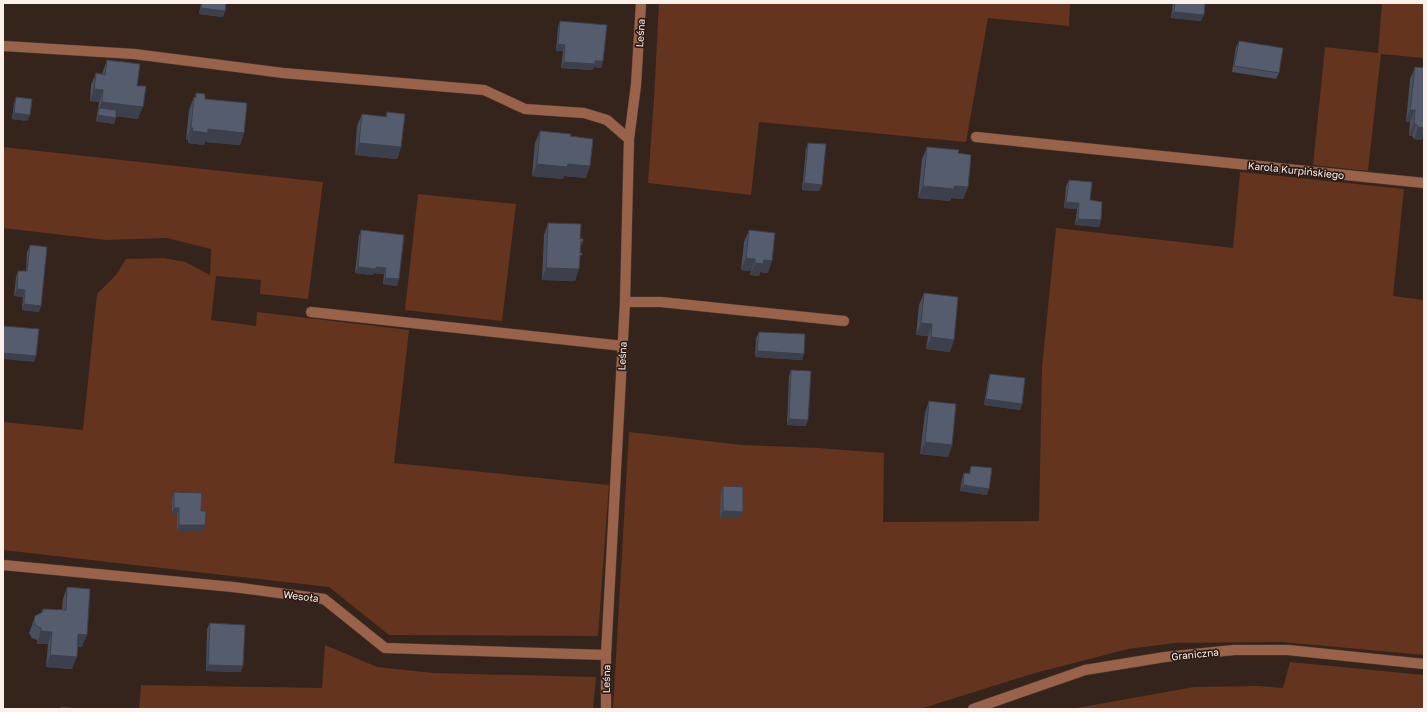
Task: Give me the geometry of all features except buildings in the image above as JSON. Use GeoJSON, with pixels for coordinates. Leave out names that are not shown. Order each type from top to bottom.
{"type":"FeatureCollection","features":[{"type":"Feature","properties":{"kind":"street","name":"Leśna"},"geometry":{"type":"LineString","coordinates":[[606,709],[606,655],[625,302],[629,139],[636,85],[641,3]]}},
{"type":"Feature","properties":{"kind":"street"},"geometry":{"type":"LineString","coordinates":[[4,46],[134,54],[283,73],[484,90],[525,109],[584,113],[607,120],[629,139]]}},
{"type":"Feature","properties":{"kind":"street","name":"Karola Kurpińskiego"},"geometry":{"type":"LineString","coordinates":[[976,137],[1424,183]]}},
{"type":"Feature","properties":{"kind":"street"},"geometry":{"type":"LineString","coordinates":[[625,302],[661,302],[844,321]]}},
{"type":"Feature","properties":{"kind":"street"},"geometry":{"type":"LineString","coordinates":[[311,312],[623,346]]}},
{"type":"Feature","properties":{"kind":"street","name":"Wesoła"},"geometry":{"type":"LineString","coordinates":[[3,565],[233,587],[324,599],[385,648],[606,655]]}},
{"type":"Feature","properties":{"kind":"street","name":"Graniczna"},"geometry":{"type":"LineString","coordinates":[[973,709],[1085,670],[1165,657],[1234,650],[1288,650],[1424,664]]}},
{"type":"Feature","properties":{"kind":"shaded area"},"geometry":{"type":"Polygon","coordinates":[[[659,3],[1070,3],[1069,26],[988,18],[966,142],[759,122],[751,195],[648,183],[659,3]]]}},
{"type":"Feature","properties":{"kind":"shaded area"},"geometry":{"type":"Polygon","coordinates":[[[1382,3],[1424,3],[1424,58],[1381,54],[1368,171],[1313,165],[1325,47],[1378,53],[1382,3]]]}},
{"type":"Feature","properties":{"kind":"shaded area"},"geometry":{"type":"Polygon","coordinates":[[[3,147],[323,182],[308,299],[260,294],[261,280],[216,276],[211,320],[256,326],[257,312],[409,330],[394,463],[609,485],[598,636],[389,635],[329,587],[3,550],[3,422],[83,430],[97,294],[116,275],[126,259],[164,258],[185,262],[210,275],[211,249],[167,238],[106,240],[3,228],[3,147]]]}},
{"type":"Feature","properties":{"kind":"shaded area"},"geometry":{"type":"Polygon","coordinates":[[[1240,172],[1404,189],[1393,296],[1424,300],[1424,655],[1282,642],[1175,643],[1128,649],[1035,673],[920,709],[613,709],[629,432],[742,445],[818,448],[884,453],[883,522],[1039,521],[1042,367],[1056,228],[1233,248],[1240,172]]]}},
{"type":"Feature","properties":{"kind":"shaded area"},"geometry":{"type":"Polygon","coordinates":[[[418,194],[516,204],[502,321],[405,310],[418,194]]]}},
{"type":"Feature","properties":{"kind":"shaded area"},"geometry":{"type":"Polygon","coordinates":[[[325,645],[377,667],[434,673],[596,677],[593,709],[139,709],[141,685],[322,688],[325,645]]]}},
{"type":"Feature","properties":{"kind":"shaded area"},"geometry":{"type":"Polygon","coordinates":[[[1290,662],[1424,675],[1424,709],[1071,709],[1194,687],[1258,686],[1283,688],[1290,662]]]}}]}
